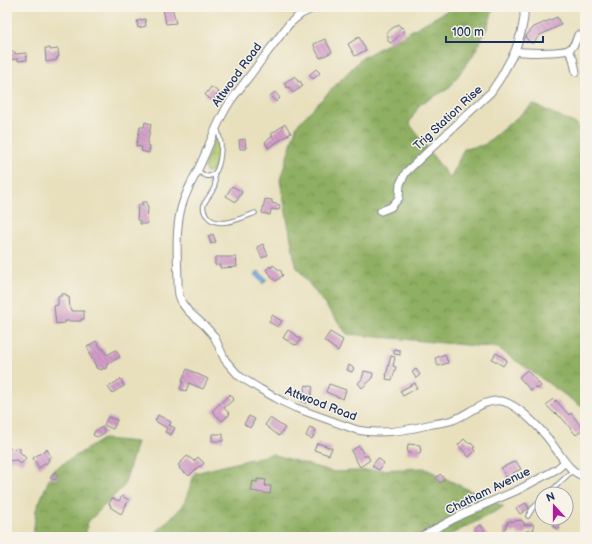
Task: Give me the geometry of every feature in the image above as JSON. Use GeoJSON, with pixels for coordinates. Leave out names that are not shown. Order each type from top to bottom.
{"type":"FeatureCollection","features":[{"type":"Feature","properties":{"kind":"street","name":"Attwood Road"},"geometry":{"type":"LineString","coordinates":[[316,7],[301,14],[289,24],[227,106],[216,125],[198,170],[183,200],[179,219],[177,240],[178,287],[182,303],[188,311],[214,336],[225,360],[239,376],[296,408],[357,430],[382,432],[452,420],[485,403],[501,401],[522,411],[550,441],[565,462],[573,470],[585,477]]}},
{"type":"Feature","properties":{"kind":"street","name":"Trig Station Rise"},"geometry":{"type":"LineString","coordinates":[[381,211],[391,207],[399,198],[400,184],[406,172],[491,92],[501,78],[521,33],[524,18],[524,7]]}},
{"type":"Feature","properties":{"kind":"street"},"geometry":{"type":"LineString","coordinates":[[514,51],[547,52],[568,50],[574,45],[578,35]]}},
{"type":"Feature","properties":{"kind":"street"},"geometry":{"type":"LineString","coordinates":[[568,50],[573,58],[576,72]]}},
{"type":"Feature","properties":{"kind":"street","name":"Chatham Avenue"},"geometry":{"type":"LineString","coordinates":[[420,537],[465,513],[525,486],[557,469],[565,462]]}},
{"type":"Feature","properties":{"kind":"lane"},"geometry":{"type":"LineString","coordinates":[[198,170],[206,176],[210,176],[216,172],[219,165],[221,149],[216,125]]}},
{"type":"Feature","properties":{"kind":"lane"},"geometry":{"type":"LineString","coordinates":[[214,174],[216,182],[204,204],[206,215],[211,221],[218,223],[227,222],[256,213]]}},
{"type":"Feature","properties":{"kind":"lane"},"geometry":{"type":"LineString","coordinates":[[556,486],[573,470]]}},
{"type":"Feature","properties":{"kind":"lane"},"geometry":{"type":"LineString","coordinates":[[528,516],[534,506]]}},
{"type":"Feature","properties":{"kind":"green space"},"geometry":{"type":"Polygon","coordinates":[[[454,7],[494,7],[487,28],[472,57],[448,89],[420,104],[409,123],[450,179],[464,149],[484,145],[533,104],[578,125],[585,182],[585,409],[498,348],[347,334],[296,266],[280,180],[297,125],[362,58],[454,7]]]}},
{"type":"Feature","properties":{"kind":"green space"},"geometry":{"type":"Polygon","coordinates":[[[216,136],[219,149],[213,170],[209,172],[205,169],[205,164],[216,136]]]}},
{"type":"Feature","properties":{"kind":"green space"},"geometry":{"type":"Polygon","coordinates":[[[103,439],[137,442],[124,486],[88,522],[85,537],[33,537],[36,510],[53,470],[103,439]]]}},
{"type":"Feature","properties":{"kind":"green space"},"geometry":{"type":"Polygon","coordinates":[[[272,454],[333,472],[424,468],[504,507],[446,537],[151,537],[183,506],[195,473],[272,454]]]}},
{"type":"Feature","properties":{"kind":"water"},"geometry":{"type":"Polygon","coordinates":[[[258,271],[267,279],[263,284],[254,275],[258,271]]]}},
{"type":"Feature","properties":{"kind":"building"},"geometry":{"type":"Polygon","coordinates":[[[167,7],[172,7],[176,23],[166,24],[163,9],[167,9],[167,7]]]}},
{"type":"Feature","properties":{"kind":"building"},"geometry":{"type":"Polygon","coordinates":[[[557,17],[561,25],[540,35],[532,44],[525,37],[534,27],[557,17]]]}},
{"type":"Feature","properties":{"kind":"building"},"geometry":{"type":"Polygon","coordinates":[[[145,19],[146,26],[138,28],[137,21],[145,19]]]}},
{"type":"Feature","properties":{"kind":"building"},"geometry":{"type":"Polygon","coordinates":[[[398,24],[405,31],[390,43],[387,39],[389,38],[386,33],[398,24]]]}},
{"type":"Feature","properties":{"kind":"building"},"geometry":{"type":"Polygon","coordinates":[[[359,37],[366,50],[355,56],[348,44],[359,37]]]}},
{"type":"Feature","properties":{"kind":"building"},"geometry":{"type":"Polygon","coordinates":[[[325,39],[332,52],[320,58],[314,44],[325,39]]]}},
{"type":"Feature","properties":{"kind":"building"},"geometry":{"type":"Polygon","coordinates":[[[45,48],[50,48],[50,50],[58,49],[59,57],[57,57],[57,60],[46,62],[45,48]]]}},
{"type":"Feature","properties":{"kind":"building"},"geometry":{"type":"Polygon","coordinates":[[[7,52],[15,52],[15,54],[26,53],[27,60],[7,60],[7,52]]]}},
{"type":"Feature","properties":{"kind":"building"},"geometry":{"type":"Polygon","coordinates":[[[316,69],[320,73],[313,79],[309,75],[316,69]]]}},
{"type":"Feature","properties":{"kind":"building"},"geometry":{"type":"Polygon","coordinates":[[[295,76],[298,82],[300,81],[303,86],[293,93],[284,83],[295,76]]]}},
{"type":"Feature","properties":{"kind":"building"},"geometry":{"type":"Polygon","coordinates":[[[211,87],[219,92],[213,101],[205,95],[211,87]]]}},
{"type":"Feature","properties":{"kind":"building"},"geometry":{"type":"Polygon","coordinates":[[[275,92],[280,98],[276,102],[270,96],[275,92]]]}},
{"type":"Feature","properties":{"kind":"building"},"geometry":{"type":"Polygon","coordinates":[[[145,122],[151,124],[147,146],[150,146],[149,153],[141,151],[142,147],[136,146],[140,127],[144,127],[145,122]]]}},
{"type":"Feature","properties":{"kind":"building"},"geometry":{"type":"Polygon","coordinates":[[[285,124],[291,133],[268,148],[265,142],[273,136],[271,134],[285,124]]]}},
{"type":"Feature","properties":{"kind":"building"},"geometry":{"type":"Polygon","coordinates":[[[245,139],[246,149],[240,149],[239,140],[245,139]]]}},
{"type":"Feature","properties":{"kind":"building"},"geometry":{"type":"Polygon","coordinates":[[[232,186],[242,192],[236,202],[226,196],[232,186]]]}},
{"type":"Feature","properties":{"kind":"building"},"geometry":{"type":"Polygon","coordinates":[[[265,199],[272,200],[272,203],[280,205],[279,210],[271,209],[270,215],[262,213],[265,199]]]}},
{"type":"Feature","properties":{"kind":"building"},"geometry":{"type":"Polygon","coordinates":[[[142,202],[147,202],[148,206],[147,224],[140,224],[140,221],[137,220],[138,205],[142,205],[142,202]]]}},
{"type":"Feature","properties":{"kind":"building"},"geometry":{"type":"Polygon","coordinates":[[[213,234],[216,242],[211,244],[208,236],[213,234]]]}},
{"type":"Feature","properties":{"kind":"building"},"geometry":{"type":"Polygon","coordinates":[[[263,244],[268,255],[262,258],[257,247],[263,244]]]}},
{"type":"Feature","properties":{"kind":"building"},"geometry":{"type":"Polygon","coordinates":[[[215,257],[236,257],[237,267],[220,268],[220,265],[215,265],[215,257]]]}},
{"type":"Feature","properties":{"kind":"building"},"geometry":{"type":"Polygon","coordinates":[[[273,265],[282,272],[281,273],[283,275],[276,281],[266,270],[270,266],[271,268],[273,265]]]}},
{"type":"Feature","properties":{"kind":"building"},"geometry":{"type":"Polygon","coordinates":[[[61,294],[66,294],[67,297],[69,297],[70,310],[84,311],[84,319],[81,319],[81,321],[65,321],[65,323],[56,324],[54,306],[58,305],[58,296],[62,296],[61,294]]]}},
{"type":"Feature","properties":{"kind":"building"},"geometry":{"type":"Polygon","coordinates":[[[272,315],[282,321],[278,327],[269,322],[272,315]]]}},
{"type":"Feature","properties":{"kind":"building"},"geometry":{"type":"Polygon","coordinates":[[[288,330],[301,339],[297,345],[283,338],[288,330]]]}},
{"type":"Feature","properties":{"kind":"building"},"geometry":{"type":"Polygon","coordinates":[[[330,332],[343,340],[338,351],[324,341],[330,332]]]}},
{"type":"Feature","properties":{"kind":"building"},"geometry":{"type":"Polygon","coordinates":[[[96,341],[107,355],[116,350],[120,357],[107,364],[106,369],[103,368],[102,370],[96,368],[89,354],[91,353],[87,347],[96,341]]]}},
{"type":"Feature","properties":{"kind":"building"},"geometry":{"type":"Polygon","coordinates":[[[394,349],[400,350],[400,355],[394,354],[394,349]]]}},
{"type":"Feature","properties":{"kind":"building"},"geometry":{"type":"Polygon","coordinates":[[[496,353],[507,360],[503,366],[492,359],[496,353]]]}},
{"type":"Feature","properties":{"kind":"building"},"geometry":{"type":"Polygon","coordinates":[[[445,354],[448,363],[438,366],[435,358],[445,354]]]}},
{"type":"Feature","properties":{"kind":"building"},"geometry":{"type":"Polygon","coordinates":[[[391,356],[395,357],[393,366],[396,367],[392,380],[386,379],[391,356]]]}},
{"type":"Feature","properties":{"kind":"building"},"geometry":{"type":"Polygon","coordinates":[[[349,365],[354,368],[352,372],[347,370],[349,365]]]}},
{"type":"Feature","properties":{"kind":"building"},"geometry":{"type":"Polygon","coordinates":[[[187,369],[208,379],[203,389],[189,383],[186,391],[180,389],[187,369]]]}},
{"type":"Feature","properties":{"kind":"building"},"geometry":{"type":"Polygon","coordinates":[[[416,369],[420,375],[416,378],[412,372],[416,369]]]}},
{"type":"Feature","properties":{"kind":"building"},"geometry":{"type":"Polygon","coordinates":[[[527,370],[541,386],[538,389],[535,387],[531,391],[519,377],[527,370]]]}},
{"type":"Feature","properties":{"kind":"building"},"geometry":{"type":"Polygon","coordinates":[[[364,371],[373,373],[372,379],[362,388],[358,383],[362,379],[364,371]]]}},
{"type":"Feature","properties":{"kind":"building"},"geometry":{"type":"Polygon","coordinates":[[[121,379],[124,386],[112,393],[108,387],[121,379]]]}},
{"type":"Feature","properties":{"kind":"building"},"geometry":{"type":"Polygon","coordinates":[[[415,383],[417,388],[403,396],[400,391],[415,383]]]}},
{"type":"Feature","properties":{"kind":"building"},"geometry":{"type":"Polygon","coordinates":[[[329,384],[346,390],[343,399],[326,392],[329,384]]]}},
{"type":"Feature","properties":{"kind":"building"},"geometry":{"type":"Polygon","coordinates":[[[306,385],[313,387],[309,403],[301,401],[306,385]]]}},
{"type":"Feature","properties":{"kind":"building"},"geometry":{"type":"Polygon","coordinates":[[[230,394],[234,399],[224,408],[230,414],[222,421],[212,411],[230,394]]]}},
{"type":"Feature","properties":{"kind":"building"},"geometry":{"type":"Polygon","coordinates":[[[553,399],[555,402],[556,400],[569,415],[571,413],[583,429],[576,435],[561,417],[556,413],[555,414],[546,405],[553,399]]]}},
{"type":"Feature","properties":{"kind":"building"},"geometry":{"type":"Polygon","coordinates":[[[158,415],[171,422],[169,425],[175,428],[171,435],[165,432],[167,428],[155,421],[158,415]]]}},
{"type":"Feature","properties":{"kind":"building"},"geometry":{"type":"Polygon","coordinates":[[[249,416],[255,419],[250,428],[244,424],[249,416]]]}},
{"type":"Feature","properties":{"kind":"building"},"geometry":{"type":"Polygon","coordinates":[[[108,417],[117,420],[113,429],[104,425],[108,417]]]}},
{"type":"Feature","properties":{"kind":"building"},"geometry":{"type":"Polygon","coordinates":[[[270,418],[285,428],[279,436],[265,425],[270,418]]]}},
{"type":"Feature","properties":{"kind":"building"},"geometry":{"type":"Polygon","coordinates":[[[103,427],[105,433],[97,437],[93,435],[95,431],[103,427]]]}},
{"type":"Feature","properties":{"kind":"building"},"geometry":{"type":"Polygon","coordinates":[[[310,427],[316,430],[312,439],[306,436],[310,427]]]}},
{"type":"Feature","properties":{"kind":"building"},"geometry":{"type":"Polygon","coordinates":[[[212,434],[223,434],[223,441],[212,441],[212,434]]]}},
{"type":"Feature","properties":{"kind":"building"},"geometry":{"type":"Polygon","coordinates":[[[464,439],[475,447],[473,448],[475,451],[469,457],[458,445],[464,439]]]}},
{"type":"Feature","properties":{"kind":"building"},"geometry":{"type":"Polygon","coordinates":[[[317,443],[332,448],[329,455],[314,450],[317,443]]]}},
{"type":"Feature","properties":{"kind":"building"},"geometry":{"type":"Polygon","coordinates":[[[408,444],[420,445],[420,454],[407,453],[408,444]]]}},
{"type":"Feature","properties":{"kind":"building"},"geometry":{"type":"Polygon","coordinates":[[[359,446],[365,457],[367,455],[370,460],[360,467],[351,451],[359,446]]]}},
{"type":"Feature","properties":{"kind":"building"},"geometry":{"type":"Polygon","coordinates":[[[20,448],[20,452],[26,458],[21,464],[16,460],[7,461],[7,449],[20,448]]]}},
{"type":"Feature","properties":{"kind":"building"},"geometry":{"type":"Polygon","coordinates":[[[47,449],[51,457],[48,459],[49,461],[39,468],[33,458],[47,449]]]}},
{"type":"Feature","properties":{"kind":"building"},"geometry":{"type":"Polygon","coordinates":[[[187,456],[194,461],[198,457],[204,463],[189,476],[179,468],[180,467],[178,465],[187,456]]]}},
{"type":"Feature","properties":{"kind":"building"},"geometry":{"type":"Polygon","coordinates":[[[378,458],[384,463],[379,470],[372,466],[378,458]]]}},
{"type":"Feature","properties":{"kind":"building"},"geometry":{"type":"Polygon","coordinates":[[[516,461],[521,469],[511,474],[512,477],[507,479],[501,468],[516,461]]]}},
{"type":"Feature","properties":{"kind":"building"},"geometry":{"type":"Polygon","coordinates":[[[54,472],[58,475],[55,480],[50,478],[54,472]]]}},
{"type":"Feature","properties":{"kind":"building"},"geometry":{"type":"Polygon","coordinates":[[[440,474],[445,479],[440,483],[436,478],[440,474]]]}},
{"type":"Feature","properties":{"kind":"building"},"geometry":{"type":"Polygon","coordinates":[[[257,479],[266,480],[265,486],[271,486],[270,494],[251,491],[253,481],[257,482],[257,479]]]}},
{"type":"Feature","properties":{"kind":"building"},"geometry":{"type":"Polygon","coordinates":[[[122,496],[129,500],[121,514],[110,507],[111,505],[109,504],[112,498],[119,501],[122,496]]]}},
{"type":"Feature","properties":{"kind":"building"},"geometry":{"type":"Polygon","coordinates":[[[526,503],[529,508],[520,514],[516,508],[526,503]]]}},
{"type":"Feature","properties":{"kind":"building"},"geometry":{"type":"Polygon","coordinates":[[[522,520],[524,525],[533,524],[534,530],[526,531],[526,534],[518,535],[518,532],[504,533],[504,528],[506,528],[506,524],[508,524],[507,522],[522,520]]]}},
{"type":"Feature","properties":{"kind":"building"},"geometry":{"type":"Polygon","coordinates":[[[480,525],[488,537],[477,537],[474,533],[476,532],[474,529],[480,525]]]}},
{"type":"Feature","properties":{"kind":"building"},"geometry":{"type":"Polygon","coordinates":[[[553,526],[560,526],[559,529],[553,526]]]}}]}
